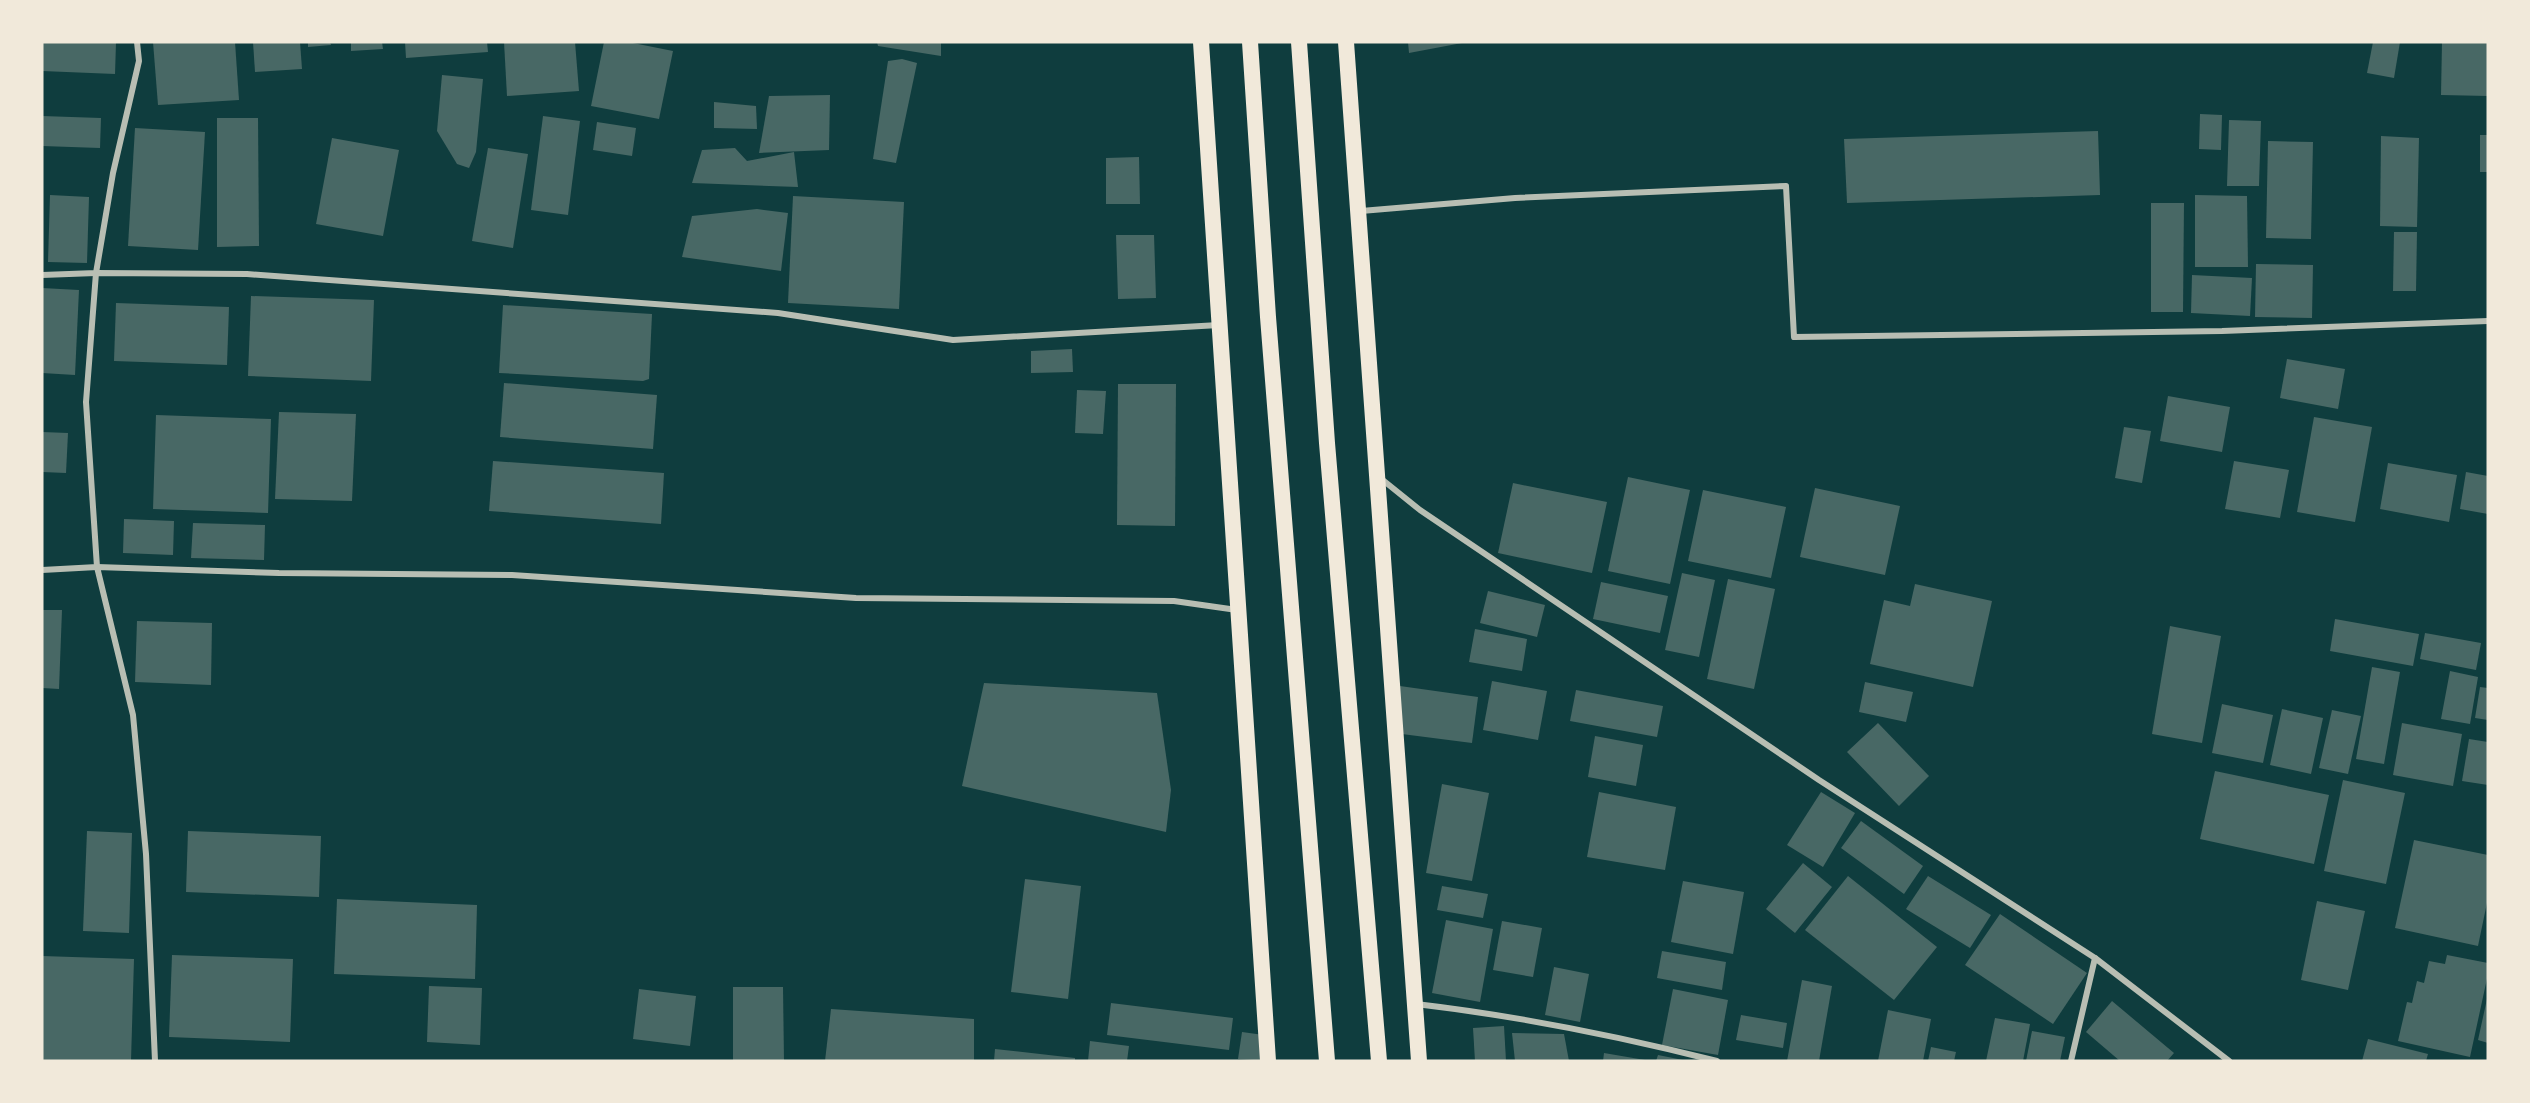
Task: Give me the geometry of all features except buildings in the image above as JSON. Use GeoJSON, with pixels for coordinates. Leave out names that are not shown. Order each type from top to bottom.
{"type":"FeatureCollection","features":[{"type":"Feature","properties":{"kind":"highway"},"geometry":{"type":"LineString","coordinates":[[1201,42],[1268,1061]]}},
{"type":"Feature","properties":{"kind":"highway"},"geometry":{"type":"LineString","coordinates":[[1250,42],[1268,316],[1327,1061]]}},
{"type":"Feature","properties":{"kind":"highway"},"geometry":{"type":"LineString","coordinates":[[1299,42],[1328,455],[1379,1061]]}},
{"type":"Feature","properties":{"kind":"highway"},"geometry":{"type":"LineString","coordinates":[[1346,42],[1419,1061]]}},
{"type":"Feature","properties":{"kind":"street"},"geometry":{"type":"LineString","coordinates":[[137,42],[139,61],[113,173],[96,273],[86,402],[97,567],[133,715],[146,854],[155,1061]]}},
{"type":"Feature","properties":{"kind":"street"},"geometry":{"type":"LineString","coordinates":[[1357,212],[1515,198],[1786,186],[1794,337],[2222,331],[2488,321]]}},
{"type":"Feature","properties":{"kind":"street"},"geometry":{"type":"LineString","coordinates":[[42,275],[247,274],[766,312],[953,340],[1219,325]]}},
{"type":"Feature","properties":{"kind":"street"},"geometry":{"type":"LineString","coordinates":[[1376,474],[1420,510],[1819,780],[2096,958],[2229,1061]]}},
{"type":"Feature","properties":{"kind":"street"},"geometry":{"type":"LineString","coordinates":[[42,570],[97,567],[279,573],[512,575],[856,598],[1174,601],[1237,610]]}},
{"type":"Feature","properties":{"kind":"street"},"geometry":{"type":"LineString","coordinates":[[2071,1061],[2096,958]]}},
{"type":"Feature","properties":{"kind":"street"},"geometry":{"type":"LineString","coordinates":[[1415,1004],[1493,1013],[1632,1040],[1717,1061]]}}]}
